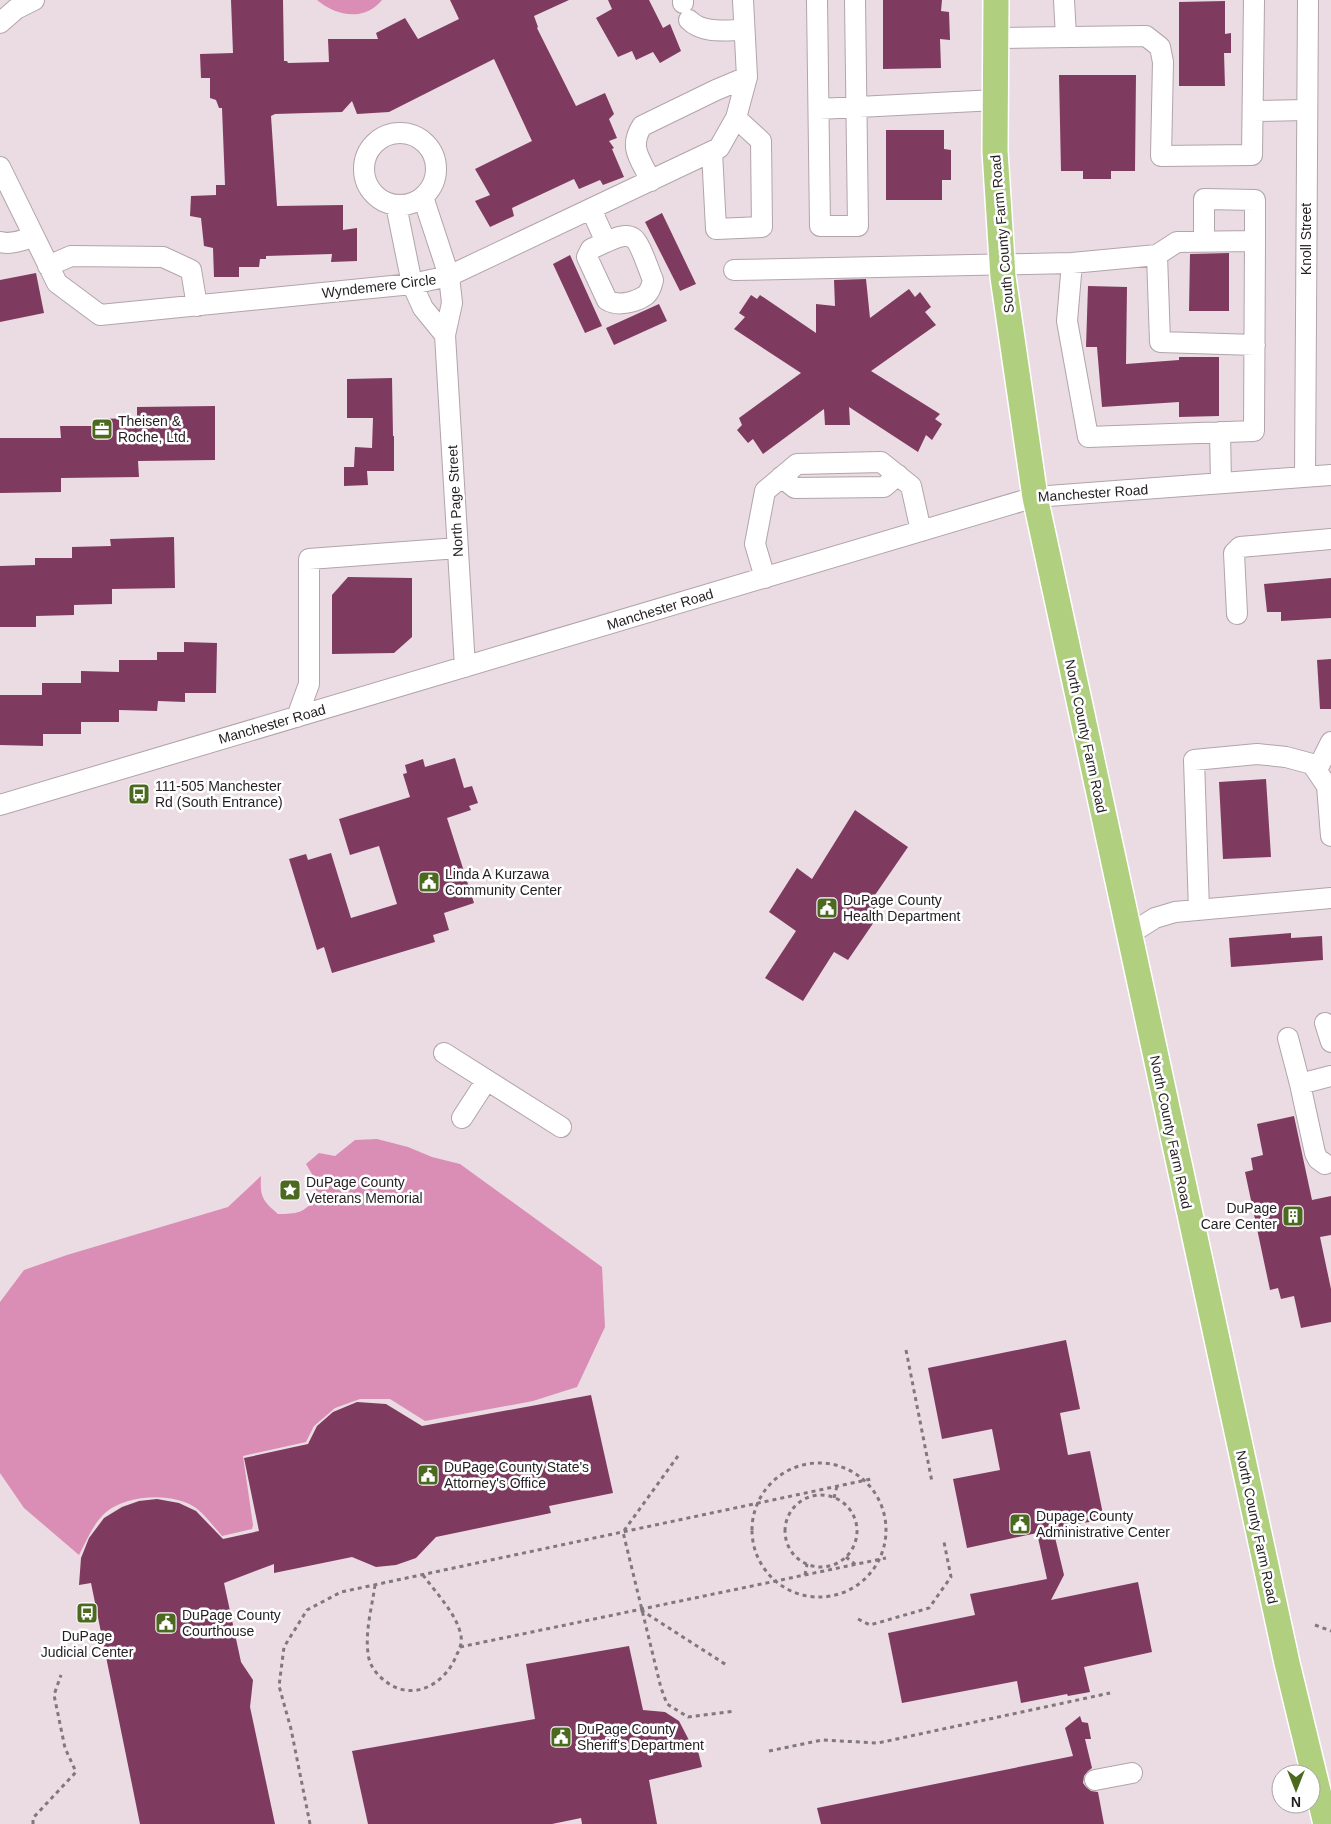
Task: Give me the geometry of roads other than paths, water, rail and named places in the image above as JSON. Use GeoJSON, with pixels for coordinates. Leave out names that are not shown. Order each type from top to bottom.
{"type":"FeatureCollection","features":[{"type":"Feature","properties":{"kind":"main road","name":"South County Farm Road"},"geometry":{"type":"LineString","coordinates":[[996,0],[995,151],[1002,266],[1035,497]]}},
{"type":"Feature","properties":{"kind":"main road","name":"North County Farm Road"},"geometry":{"type":"LineString","coordinates":[[1035,497],[1128,935],[1285,1654],[1326,1824]]}},
{"type":"Feature","properties":{"kind":"street"},"geometry":{"type":"LineString","coordinates":[[0,23],[16,9],[34,0]]}},
{"type":"Feature","properties":{"kind":"street","name":"Wyndemere Circle"},"geometry":{"type":"LineString","coordinates":[[0,167],[57,283],[100,315],[412,284],[449,276],[719,148],[736,118],[747,77],[743,0]]}},
{"type":"Feature","properties":{"kind":"street"},"geometry":{"type":"LineString","coordinates":[[817,0],[820,226],[858,226],[855,0]]}},
{"type":"Feature","properties":{"kind":"street"},"geometry":{"type":"LineString","coordinates":[[1064,0],[1066,37]]}},
{"type":"Feature","properties":{"kind":"street"},"geometry":{"type":"LineString","coordinates":[[996,38],[1146,36],[1160,47],[1163,62],[1161,156],[1252,155],[1254,0]]}},
{"type":"Feature","properties":{"kind":"street","name":"Knoll Street"},"geometry":{"type":"LineString","coordinates":[[1305,477],[1308,0]]}},
{"type":"Feature","properties":{"kind":"street"},"geometry":{"type":"LineString","coordinates":[[685,8],[696,27],[744,30]]}},
{"type":"Feature","properties":{"kind":"street"},"geometry":{"type":"LineString","coordinates":[[651,181],[636,150],[636,136],[642,126],[747,77]]}},
{"type":"Feature","properties":{"kind":"street"},"geometry":{"type":"LineString","coordinates":[[819,109],[996,100]]}},
{"type":"Feature","properties":{"kind":"street"},"geometry":{"type":"LineString","coordinates":[[1253,111],[1307,110]]}},
{"type":"Feature","properties":{"kind":"street"},"geometry":{"type":"LineString","coordinates":[[712,152],[716,229],[762,227],[761,140],[736,118]]}},
{"type":"Feature","properties":{"kind":"street"},"geometry":{"type":"LineString","coordinates":[[404,133],[418,137],[429,146],[436,159],[437,173],[432,186],[423,197],[410,204],[396,205],[383,201],[372,192],[365,179],[364,165],[368,151],[378,140],[390,134],[404,133]]}},
{"type":"Feature","properties":{"kind":"street","name":"North Page Street"},"geometry":{"type":"LineString","coordinates":[[423,197],[449,276],[452,303],[445,335],[465,667]]}},
{"type":"Feature","properties":{"kind":"street"},"geometry":{"type":"LineString","coordinates":[[1072,263],[1067,321],[1088,437],[1254,431],[1255,200],[1204,199],[1204,241]]}},
{"type":"Feature","properties":{"kind":"street"},"geometry":{"type":"LineString","coordinates":[[396,205],[412,284],[422,308],[445,335]]}},
{"type":"Feature","properties":{"kind":"street"},"geometry":{"type":"LineString","coordinates":[[592,209],[606,242]]}},
{"type":"Feature","properties":{"kind":"street"},"geometry":{"type":"LineString","coordinates":[[0,242],[7,244],[15,243],[34,236]]}},
{"type":"Feature","properties":{"kind":"street"},"geometry":{"type":"LineString","coordinates":[[734,270],[1002,266],[1072,263],[1157,255],[1176,242],[1255,241]]}},
{"type":"Feature","properties":{"kind":"street"},"geometry":{"type":"LineString","coordinates":[[1157,255],[1160,342],[1255,345]]}},
{"type":"Feature","properties":{"kind":"street"},"geometry":{"type":"LineString","coordinates":[[48,266],[71,256],[162,257],[191,270],[197,306]]}},
{"type":"Feature","properties":{"kind":"street"},"geometry":{"type":"LineString","coordinates":[[1220,432],[1221,483]]}},
{"type":"Feature","properties":{"kind":"street","name":"Manchester Road"},"geometry":{"type":"LineString","coordinates":[[0,805],[1035,497],[1331,475]]}},
{"type":"Feature","properties":{"kind":"street"},"geometry":{"type":"LineString","coordinates":[[765,578],[755,544],[765,492],[781,477],[795,488],[884,487],[904,481],[921,531]]}},
{"type":"Feature","properties":{"kind":"street"},"geometry":{"type":"LineString","coordinates":[[1237,614],[1234,553],[1240,547],[1331,539]]}},
{"type":"Feature","properties":{"kind":"street"},"geometry":{"type":"LineString","coordinates":[[297,717],[309,684],[309,559],[458,548]]}},
{"type":"Feature","properties":{"kind":"street"},"geometry":{"type":"LineString","coordinates":[[309,684],[321,697],[334,706]]}},
{"type":"Feature","properties":{"kind":"street"},"geometry":{"type":"LineString","coordinates":[[1331,742],[1325,781],[1331,836]]}},
{"type":"Feature","properties":{"kind":"street"},"geometry":{"type":"LineString","coordinates":[[1199,910],[1194,760],[1257,754],[1286,757],[1312,764],[1325,781]]}},
{"type":"Feature","properties":{"kind":"street"},"geometry":{"type":"LineString","coordinates":[[1128,935],[1155,918],[1175,912],[1331,898]]}},
{"type":"Feature","properties":{"kind":"street"},"geometry":{"type":"LineString","coordinates":[[1288,1038],[1316,1153],[1318,1159],[1325,1164]]}},
{"type":"Feature","properties":{"kind":"street"},"geometry":{"type":"LineString","coordinates":[[444,1053],[561,1128]]}},
{"type":"Feature","properties":{"kind":"street"},"geometry":{"type":"LineString","coordinates":[[1300,1084],[1331,1076]]}},
{"type":"Feature","properties":{"kind":"street"},"geometry":{"type":"LineString","coordinates":[[462,1118],[486,1081]]}},
{"type":"Feature","properties":{"kind":"street"},"geometry":{"type":"LineString","coordinates":[[1095,1780],[1132,1773]]}},
{"type":"Feature","properties":{"kind":"place","name":"Theisen & Roche, Ltd."},"geometry":{"type":"Point","coordinates":[102,429]}},
{"type":"Feature","properties":{"kind":"place","name":"111-505 Manchester Rd (South Entrance)"},"geometry":{"type":"Point","coordinates":[139,794]}},
{"type":"Feature","properties":{"kind":"place","name":"Linda A Kurzawa Community Center"},"geometry":{"type":"Point","coordinates":[429,882]}},
{"type":"Feature","properties":{"kind":"place","name":"DuPage County Health Department"},"geometry":{"type":"Point","coordinates":[827,908]}},
{"type":"Feature","properties":{"kind":"place","name":"DuPage County Veterans Memorial"},"geometry":{"type":"Point","coordinates":[290,1190]}},
{"type":"Feature","properties":{"kind":"place","name":"DuPage Care Center"},"geometry":{"type":"Point","coordinates":[1293,1216]}},
{"type":"Feature","properties":{"kind":"place","name":"DuPage County State's Attorney's Office"},"geometry":{"type":"Point","coordinates":[428,1475]}},
{"type":"Feature","properties":{"kind":"place","name":"Dupage County Administrative Center"},"geometry":{"type":"Point","coordinates":[1020,1524]}},
{"type":"Feature","properties":{"kind":"place","name":"DuPage Judicial Center"},"geometry":{"type":"Point","coordinates":[87,1613]}},
{"type":"Feature","properties":{"kind":"place","name":"DuPage County Courthouse"},"geometry":{"type":"Point","coordinates":[166,1623]}},
{"type":"Feature","properties":{"kind":"place","name":"DuPage County Sheriff's Department"},"geometry":{"type":"Point","coordinates":[561,1737]}}]}
